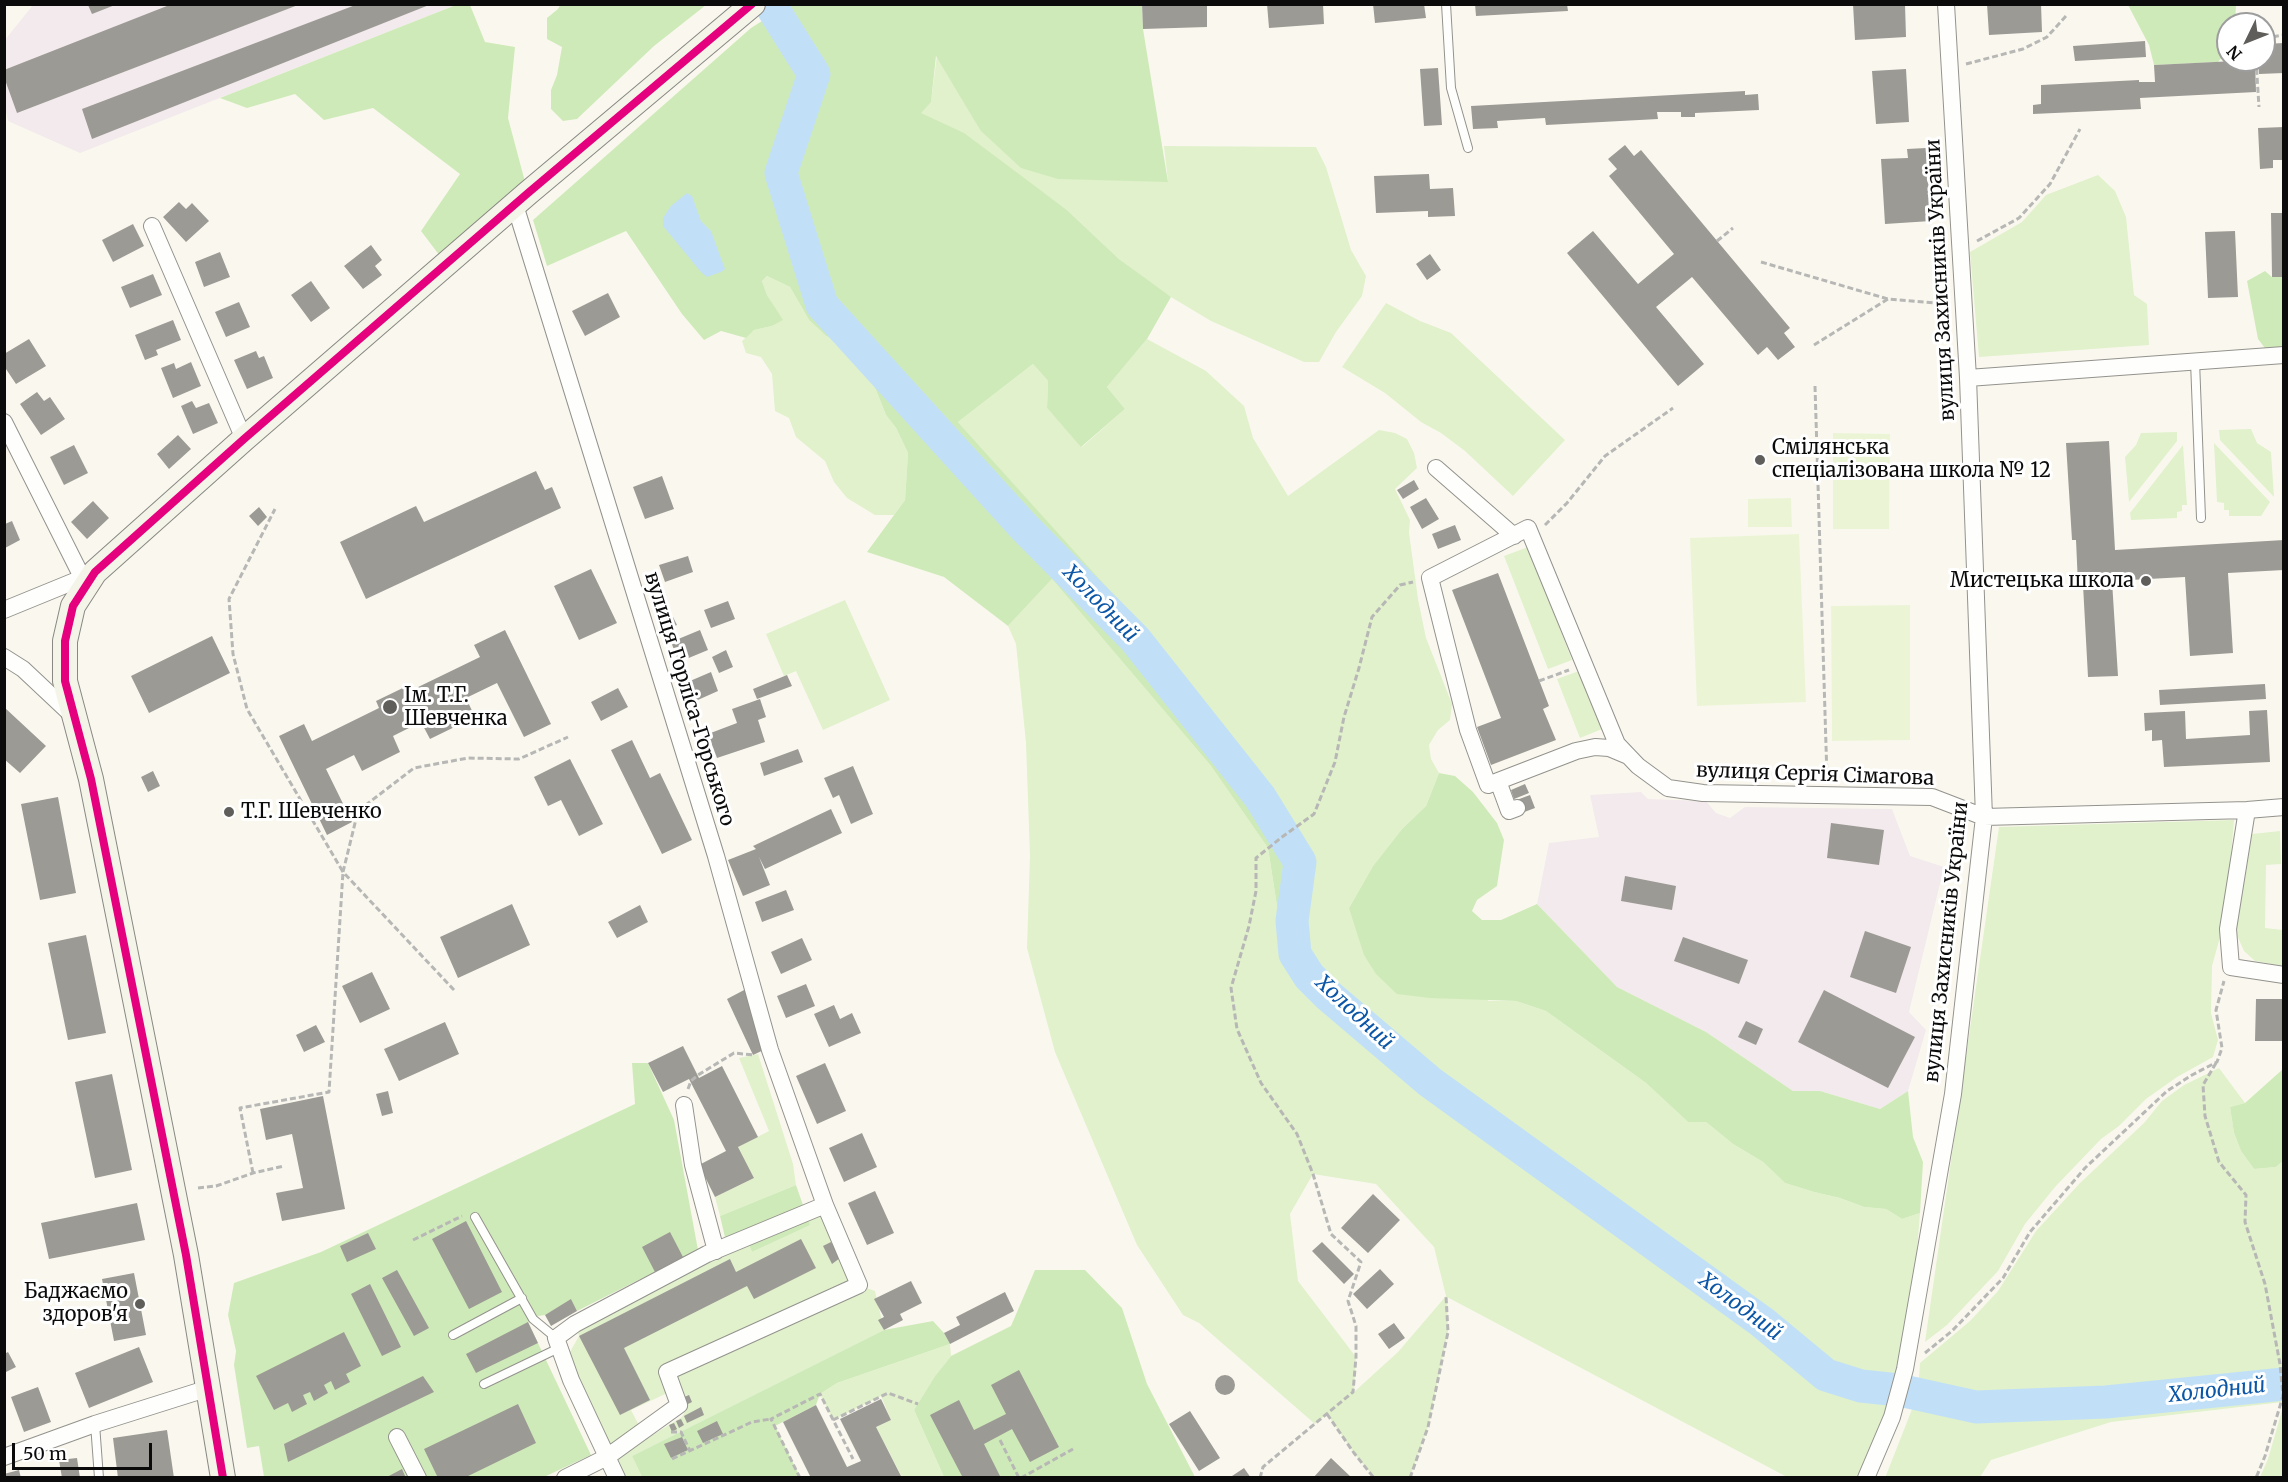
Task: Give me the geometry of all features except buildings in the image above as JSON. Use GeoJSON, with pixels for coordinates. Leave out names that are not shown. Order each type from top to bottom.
{"type":"FeatureCollection","features":[{"type":"Feature","properties":{"kind":"main road"},"geometry":{"type":"LineString","coordinates":[[223,1478],[186,1255],[91,779],[65,681],[65,641],[73,606],[89,575],[515,205],[751,6]]}},
{"type":"Feature","properties":{"kind":"street","name":"вулиця Захисників України"},"geometry":{"type":"LineString","coordinates":[[1866,1478],[1892,1417],[1905,1369],[1953,1094],[1984,817],[1968,378],[1946,4]]}},
{"type":"Feature","properties":{"kind":"street","name":"вулиця Горліса-Горського"},"geometry":{"type":"LineString","coordinates":[[515,205],[716,856],[770,1050],[825,1204],[858,1285],[667,1372],[679,1405],[607,1457]]}},
{"type":"Feature","properties":{"kind":"street"},"geometry":{"type":"LineString","coordinates":[[152,226],[244,439]]}},
{"type":"Feature","properties":{"kind":"street"},"geometry":{"type":"LineString","coordinates":[[1968,378],[2283,355]]}},
{"type":"Feature","properties":{"kind":"street"},"geometry":{"type":"LineString","coordinates":[[4,422],[89,575],[4,610]]}},
{"type":"Feature","properties":{"kind":"street"},"geometry":{"type":"LineString","coordinates":[[1436,468],[1514,536]]}},
{"type":"Feature","properties":{"kind":"street"},"geometry":{"type":"LineString","coordinates":[[1533,537],[1528,528],[1430,578],[1468,730],[1488,785],[1576,751],[1595,747],[1609,748],[1628,756]]}},
{"type":"Feature","properties":{"kind":"street","name":"вулиця Сергія Сімагова"},"geometry":{"type":"LineString","coordinates":[[1533,537],[1617,744],[1628,756],[1668,788],[1703,793],[1932,797],[1984,817],[2283,807]]}},
{"type":"Feature","properties":{"kind":"street"},"geometry":{"type":"LineString","coordinates":[[4,657],[23,669],[74,716]]}},
{"type":"Feature","properties":{"kind":"street"},"geometry":{"type":"LineString","coordinates":[[1498,781],[1511,800]]}},
{"type":"Feature","properties":{"kind":"street"},"geometry":{"type":"LineString","coordinates":[[2247,810],[2228,929],[2231,967],[2283,975]]}},
{"type":"Feature","properties":{"kind":"street"},"geometry":{"type":"LineString","coordinates":[[684,1105],[693,1166],[716,1251]]}},
{"type":"Feature","properties":{"kind":"street"},"geometry":{"type":"LineString","coordinates":[[617,1478],[571,1380],[558,1343],[575,1324],[716,1251],[825,1204]]}},
{"type":"Feature","properties":{"kind":"street"},"geometry":{"type":"LineString","coordinates":[[4,1457],[95,1424],[209,1388]]}},
{"type":"Feature","properties":{"kind":"street"},"geometry":{"type":"LineString","coordinates":[[397,1437],[418,1478]]}},
{"type":"Feature","properties":{"kind":"street"},"geometry":{"type":"LineString","coordinates":[[565,1478],[607,1457]]}},
{"type":"Feature","properties":{"kind":"lane"},"geometry":{"type":"LineString","coordinates":[[1446,4],[1451,88],[1468,148]]}},
{"type":"Feature","properties":{"kind":"lane"},"geometry":{"type":"LineString","coordinates":[[2195,362],[2201,518]]}},
{"type":"Feature","properties":{"kind":"lane"},"geometry":{"type":"LineString","coordinates":[[475,1217],[533,1318],[558,1343],[484,1384]]}},
{"type":"Feature","properties":{"kind":"lane"},"geometry":{"type":"LineString","coordinates":[[453,1335],[522,1298]]}},
{"type":"Feature","properties":{"kind":"lane"},"geometry":{"type":"LineString","coordinates":[[95,1424],[99,1478]]}},
{"type":"Feature","properties":{"kind":"path"},"geometry":{"type":"LineString","coordinates":[[1950,68],[2023,50],[2047,37],[2066,16]]}},
{"type":"Feature","properties":{"kind":"path"},"geometry":{"type":"LineString","coordinates":[[2257,72],[2259,107]]}},
{"type":"Feature","properties":{"kind":"path"},"geometry":{"type":"LineString","coordinates":[[1959,251],[2019,218],[2050,184],[2080,129]]}},
{"type":"Feature","properties":{"kind":"path"},"geometry":{"type":"LineString","coordinates":[[1717,241],[1733,228]]}},
{"type":"Feature","properties":{"kind":"path"},"geometry":{"type":"LineString","coordinates":[[1761,262],[1888,299],[1939,303]]}},
{"type":"Feature","properties":{"kind":"path"},"geometry":{"type":"LineString","coordinates":[[1814,345],[1888,299]]}},
{"type":"Feature","properties":{"kind":"path"},"geometry":{"type":"LineString","coordinates":[[1815,386],[1827,795]]}},
{"type":"Feature","properties":{"kind":"path"},"geometry":{"type":"LineString","coordinates":[[1533,537],[1567,503],[1605,456],[1673,408]]}},
{"type":"Feature","properties":{"kind":"path"},"geometry":{"type":"LineString","coordinates":[[275,509],[228,599],[233,654],[247,709],[343,872],[454,990]]}},
{"type":"Feature","properties":{"kind":"path"},"geometry":{"type":"LineString","coordinates":[[1260,1478],[1263,1467],[1353,1392],[1356,1326],[1348,1300],[1361,1262],[1331,1234],[1313,1174],[1297,1134],[1261,1083],[1237,1029],[1231,988],[1254,903],[1256,858],[1314,814],[1335,762],[1344,717],[1372,617],[1400,585],[1415,582]]}},
{"type":"Feature","properties":{"kind":"path"},"geometry":{"type":"LineString","coordinates":[[1539,681],[1584,664]]}},
{"type":"Feature","properties":{"kind":"path"},"geometry":{"type":"LineString","coordinates":[[254,1173],[240,1108],[329,1092],[343,872],[358,811],[414,768],[468,758],[519,759],[568,737]]}},
{"type":"Feature","properties":{"kind":"path"},"geometry":{"type":"LineString","coordinates":[[2231,967],[2226,974],[2216,1010],[2222,1048],[2217,1062],[2203,1085],[2205,1116],[2219,1162],[2246,1195],[2246,1222],[2265,1284],[2280,1364],[2283,1396],[2256,1478]]}},
{"type":"Feature","properties":{"kind":"path"},"geometry":{"type":"LineString","coordinates":[[690,1081],[734,1053],[753,1055],[770,1050]]}},
{"type":"Feature","properties":{"kind":"path"},"geometry":{"type":"LineString","coordinates":[[1905,1369],[1952,1331],[2003,1278],[2030,1232],[2049,1207],[2085,1168],[2167,1091],[2217,1062]]}},
{"type":"Feature","properties":{"kind":"path"},"geometry":{"type":"LineString","coordinates":[[198,1188],[216,1186],[284,1166]]}},
{"type":"Feature","properties":{"kind":"path"},"geometry":{"type":"LineString","coordinates":[[413,1240],[459,1216],[475,1217]]}},
{"type":"Feature","properties":{"kind":"path"},"geometry":{"type":"LineString","coordinates":[[1410,1478],[1428,1427],[1448,1332],[1446,1296]]}},
{"type":"Feature","properties":{"kind":"path"},"geometry":{"type":"LineString","coordinates":[[833,1420],[888,1393],[918,1404]]}},
{"type":"Feature","properties":{"kind":"path"},"geometry":{"type":"LineString","coordinates":[[672,1459],[752,1422],[771,1419],[820,1394],[853,1459]]}},
{"type":"Feature","properties":{"kind":"path"},"geometry":{"type":"LineString","coordinates":[[1327,1414],[1374,1478]]}},
{"type":"Feature","properties":{"kind":"path"},"geometry":{"type":"LineString","coordinates":[[771,1419],[800,1478]]}},
{"type":"Feature","properties":{"kind":"path"},"geometry":{"type":"LineString","coordinates":[[681,1432],[690,1451]]}},
{"type":"Feature","properties":{"kind":"path"},"geometry":{"type":"LineString","coordinates":[[1000,1440],[1020,1478],[1073,1449]]}},
{"type":"Feature","properties":{"kind":"shaded area"},"geometry":{"type":"Polygon","coordinates":[[[33,5],[456,5],[80,153],[8,121],[5,107],[4,41],[33,5]]]}},
{"type":"Feature","properties":{"kind":"shaded area"},"geometry":{"type":"Polygon","coordinates":[[[1641,792],[1648,799],[1706,801],[1716,813],[1730,818],[1745,807],[1892,809],[1910,856],[1944,867],[1909,1012],[1926,1030],[1908,1091],[1880,1109],[1820,1091],[1793,1091],[1706,1032],[1617,987],[1537,904],[1549,843],[1599,837],[1590,795],[1641,792]]]}},
{"type":"Feature","properties":{"kind":"green space"},"geometry":{"type":"Polygon","coordinates":[[[560,4],[706,5],[654,46],[577,119],[563,121],[551,109],[551,90],[557,75],[562,47],[547,39],[547,18],[558,9],[560,4]]]}},
{"type":"Feature","properties":{"kind":"green space"},"geometry":{"type":"Polygon","coordinates":[[[456,5],[470,5],[485,42],[515,47],[508,118],[528,193],[446,264],[421,231],[460,174],[373,108],[324,120],[295,94],[247,108],[220,98],[456,5]]]}},
{"type":"Feature","properties":{"kind":"green space"},"geometry":{"type":"Polygon","coordinates":[[[787,5],[1142,5],[1143,29],[1168,182],[1058,179],[1021,168],[980,130],[936,56],[931,102],[921,113],[964,133],[1067,210],[1119,259],[1171,297],[1147,339],[1107,387],[1125,409],[1081,447],[1047,408],[1048,381],[1033,364],[958,422],[1129,612],[1118,621],[1135,639],[1260,797],[1300,862],[1292,921],[1295,954],[1309,976],[1370,1032],[1292,976],[1277,906],[1268,848],[1211,766],[1052,579],[1008,626],[944,577],[867,552],[905,500],[908,453],[858,360],[809,320],[790,287],[767,276],[762,281],[767,295],[783,320],[772,326],[754,330],[746,338],[721,331],[704,340],[682,314],[626,231],[547,266],[533,220],[751,28],[787,5]]]}},
{"type":"Feature","properties":{"kind":"green space"},"geometry":{"type":"Polygon","coordinates":[[[2128,5],[2236,5],[2236,12],[2216,12],[2216,62],[2154,65],[2149,45],[2128,5]]]}},
{"type":"Feature","properties":{"kind":"green space"},"geometry":{"type":"Polygon","coordinates":[[[937,55],[980,130],[1148,180],[1168,181],[1164,146],[1316,147],[1326,167],[1351,250],[1366,276],[1362,296],[1336,332],[1319,362],[1304,362],[1211,321],[1161,291],[1119,259],[1067,210],[1023,178],[920,113],[931,101],[937,55]]]}},
{"type":"Feature","properties":{"kind":"green space"},"geometry":{"type":"Polygon","coordinates":[[[2098,175],[2115,191],[2126,217],[2134,295],[2147,304],[2149,345],[1979,357],[1970,252],[2022,222],[2046,195],[2098,175]]]}},
{"type":"Feature","properties":{"kind":"green space"},"geometry":{"type":"Polygon","coordinates":[[[2265,271],[2272,277],[2283,277],[2283,355],[2271,356],[2258,339],[2247,281],[2265,271]]]}},
{"type":"Feature","properties":{"kind":"green space"},"geometry":{"type":"Polygon","coordinates":[[[767,276],[790,287],[809,320],[858,360],[876,390],[886,415],[896,428],[908,453],[905,500],[894,515],[875,515],[847,498],[834,482],[825,461],[796,437],[789,418],[775,411],[772,374],[761,357],[746,353],[742,341],[754,330],[772,326],[782,320],[767,295],[762,281],[767,276]]]}},
{"type":"Feature","properties":{"kind":"green space"},"geometry":{"type":"Polygon","coordinates":[[[1386,303],[1420,321],[1451,333],[1565,440],[1513,496],[1465,451],[1441,433],[1421,422],[1385,393],[1342,367],[1386,303]]]}},
{"type":"Feature","properties":{"kind":"green space"},"geometry":{"type":"Polygon","coordinates":[[[1147,339],[1206,371],[1244,406],[1253,438],[1288,496],[1379,430],[1395,433],[1407,439],[1414,453],[1417,468],[1395,489],[1410,520],[1409,533],[1426,638],[1452,704],[1450,720],[1438,730],[1429,745],[1431,759],[1439,773],[1426,806],[1402,829],[1373,866],[1349,908],[1489,1001],[1516,1001],[1546,1011],[1646,1083],[1688,1122],[1706,1122],[1733,1144],[1763,1162],[1785,1183],[1864,1207],[1886,1209],[1902,1219],[1920,1213],[1915,1275],[1892,1391],[1886,1414],[1859,1477],[1787,1477],[1447,1297],[1448,1332],[1428,1427],[1410,1477],[1374,1477],[1327,1414],[1315,1424],[1199,1323],[1183,1315],[1137,1245],[1055,1052],[1027,948],[1030,856],[1026,743],[1016,644],[1008,626],[1052,579],[1211,766],[1268,848],[1277,906],[1292,976],[1364,1026],[1309,976],[1295,954],[1287,843],[1260,797],[1135,639],[1117,621],[1129,613],[958,422],[1033,364],[1048,381],[1047,408],[1082,447],[1125,409],[1107,387],[1147,339]],[[1313,1174],[1290,1214],[1298,1281],[1356,1357],[1354,1392],[1398,1352],[1446,1296],[1434,1247],[1376,1184],[1313,1174]]]}},
{"type":"Feature","properties":{"kind":"green space"},"geometry":{"type":"Polygon","coordinates":[[[2251,429],[2257,443],[2271,452],[2274,497],[2220,440],[2219,430],[2251,429]]]}},
{"type":"Feature","properties":{"kind":"green space"},"geometry":{"type":"Polygon","coordinates":[[[2177,432],[2177,441],[2129,502],[2125,457],[2136,445],[2141,433],[2177,432]]]}},
{"type":"Feature","properties":{"kind":"green space"},"geometry":{"type":"Polygon","coordinates":[[[1833,433],[1890,434],[1889,529],[1833,529],[1833,433]]]}},
{"type":"Feature","properties":{"kind":"green space"},"geometry":{"type":"Polygon","coordinates":[[[2214,443],[2270,502],[2261,516],[2229,516],[2229,510],[2224,510],[2224,503],[2217,502],[2214,443]]]}},
{"type":"Feature","properties":{"kind":"green space"},"geometry":{"type":"Polygon","coordinates":[[[2183,445],[2187,505],[2182,505],[2182,511],[2177,512],[2177,518],[2131,520],[2130,513],[2183,445]]]}},
{"type":"Feature","properties":{"kind":"green space"},"geometry":{"type":"Polygon","coordinates":[[[1791,498],[1792,527],[1748,527],[1748,499],[1791,498]]]}},
{"type":"Feature","properties":{"kind":"green space"},"geometry":{"type":"Polygon","coordinates":[[[1799,534],[1806,702],[1697,706],[1690,538],[1799,534]]]}},
{"type":"Feature","properties":{"kind":"green space"},"geometry":{"type":"Polygon","coordinates":[[[1528,547],[1572,660],[1548,669],[1504,556],[1528,547]]]}},
{"type":"Feature","properties":{"kind":"green space"},"geometry":{"type":"Polygon","coordinates":[[[845,600],[890,700],[823,730],[796,671],[784,676],[766,634],[845,600]]]}},
{"type":"Feature","properties":{"kind":"green space"},"geometry":{"type":"Polygon","coordinates":[[[1910,605],[1910,740],[1832,741],[1831,606],[1910,605]]]}},
{"type":"Feature","properties":{"kind":"green space"},"geometry":{"type":"Polygon","coordinates":[[[1579,671],[1602,729],[1580,738],[1557,679],[1579,671]]]}},
{"type":"Feature","properties":{"kind":"green space"},"geometry":{"type":"Polygon","coordinates":[[[1439,773],[1455,776],[1473,792],[1497,823],[1504,840],[1497,886],[1477,900],[1472,911],[1482,920],[1501,920],[1537,904],[1617,987],[1706,1032],[1793,1091],[1820,1091],[1880,1109],[1908,1091],[1913,1137],[1923,1162],[1920,1213],[1902,1219],[1886,1209],[1864,1207],[1785,1183],[1763,1162],[1733,1144],[1706,1122],[1688,1122],[1646,1083],[1546,1011],[1516,1001],[1430,998],[1397,994],[1376,974],[1364,955],[1349,908],[1373,866],[1402,829],[1426,806],[1439,773]]]}},
{"type":"Feature","properties":{"kind":"green space"},"geometry":{"type":"Polygon","coordinates":[[[2234,820],[2228,891],[2222,930],[2212,966],[2211,1013],[2218,1040],[2213,1057],[2177,1077],[2146,1099],[2119,1126],[2101,1139],[2055,1187],[2025,1224],[1998,1271],[1947,1325],[1925,1342],[1999,827],[2234,820]]]}},
{"type":"Feature","properties":{"kind":"green space"},"geometry":{"type":"Polygon","coordinates":[[[2280,831],[2281,864],[2266,865],[2265,928],[2283,930],[2283,966],[2255,961],[2244,951],[2236,933],[2252,834],[2280,831]]]}},
{"type":"Feature","properties":{"kind":"green space"},"geometry":{"type":"Polygon","coordinates":[[[758,1054],[793,1164],[796,1185],[720,1216],[715,1197],[754,1178],[738,1147],[769,1131],[739,1058],[758,1054]]]}},
{"type":"Feature","properties":{"kind":"green space"},"geometry":{"type":"Polygon","coordinates":[[[632,1063],[648,1063],[674,1120],[698,1250],[577,1311],[571,1300],[528,1322],[591,1455],[544,1477],[264,1477],[259,1446],[247,1448],[234,1365],[236,1351],[228,1315],[234,1283],[321,1252],[635,1104],[632,1063]]]}},
{"type":"Feature","properties":{"kind":"green space"},"geometry":{"type":"Polygon","coordinates":[[[2219,1068],[2245,1103],[2230,1107],[2234,1133],[2241,1151],[2254,1169],[2276,1167],[2283,1161],[2283,1402],[2111,1422],[1991,1460],[1980,1477],[1885,1478],[1918,1394],[1920,1363],[1970,1321],[1998,1291],[2036,1231],[2080,1183],[2144,1123],[2162,1101],[2184,1085],[2219,1068]]]}},
{"type":"Feature","properties":{"kind":"green space"},"geometry":{"type":"Polygon","coordinates":[[[2283,1069],[2283,1161],[2276,1167],[2254,1169],[2241,1151],[2234,1133],[2230,1107],[2245,1103],[2283,1069]]]}},
{"type":"Feature","properties":{"kind":"green space"},"geometry":{"type":"Polygon","coordinates":[[[796,1185],[810,1225],[752,1252],[746,1238],[727,1246],[720,1216],[796,1185]]]}},
{"type":"Feature","properties":{"kind":"green space"},"geometry":{"type":"Polygon","coordinates":[[[825,1205],[858,1285],[875,1291],[884,1330],[632,1456],[642,1477],[617,1477],[572,1370],[570,1352],[579,1336],[575,1324],[746,1238],[752,1252],[809,1225],[805,1213],[825,1205]],[[678,1388],[631,1410],[646,1439],[682,1417],[686,1410],[678,1388]]]}},
{"type":"Feature","properties":{"kind":"green space"},"geometry":{"type":"Polygon","coordinates":[[[1035,1270],[1085,1270],[1122,1308],[1147,1384],[1195,1477],[944,1477],[914,1410],[935,1376],[951,1356],[1011,1326],[1035,1270]]]}},
{"type":"Feature","properties":{"kind":"green space"},"geometry":{"type":"Polygon","coordinates":[[[933,1321],[950,1344],[837,1383],[820,1394],[816,1405],[775,1426],[800,1477],[642,1477],[632,1456],[884,1330],[933,1321]]]}},
{"type":"Feature","properties":{"kind":"green space"},"geometry":{"type":"Polygon","coordinates":[[[950,1344],[951,1356],[935,1376],[914,1410],[944,1477],[902,1477],[876,1427],[891,1420],[881,1396],[833,1420],[820,1394],[837,1383],[950,1344]]]}},
{"type":"Feature","properties":{"kind":"green space"},"geometry":{"type":"Polygon","coordinates":[[[2283,1407],[2283,1477],[2260,1477],[2268,1459],[2283,1407]]]}},
{"type":"Feature","properties":{"kind":"water"},"geometry":{"type":"Polygon","coordinates":[[[687,193],[692,196],[701,221],[711,231],[725,269],[707,277],[663,226],[663,218],[671,206],[687,193]]]}},
{"type":"Feature","properties":{"kind":"waterway","name":"Холодний"},"geometry":{"type":"LineString","coordinates":[[770,4],[814,74],[781,173],[822,305],[1024,527],[1135,639],[1260,797],[1300,862],[1292,921],[1295,954],[1309,976],[1329,996],[1430,1082],[1762,1322],[1826,1375],[1861,1386],[1899,1390],[1976,1407],[2106,1402],[2284,1384]]}},
{"type":"Feature","properties":{"kind":"transit line"},"geometry":{"type":"LineString","coordinates":[[223,1478],[186,1255],[91,779],[65,681],[65,641],[73,606],[95,572],[244,439],[528,193],[752,4]]}},
{"type":"Feature","properties":{"kind":"place","name":"Смілянська спеціалізована школа № 12"},"geometry":{"type":"Point","coordinates":[1760,460]}},
{"type":"Feature","properties":{"kind":"place","name":"Мистецька школа"},"geometry":{"type":"Point","coordinates":[2146,581]}},
{"type":"Feature","properties":{"kind":"place","name":"Ім. Т.Г. Шевченка"},"geometry":{"type":"Point","coordinates":[390,707]}},
{"type":"Feature","properties":{"kind":"place","name":"Т.Г. Шевченко"},"geometry":{"type":"Point","coordinates":[229,812]}},
{"type":"Feature","properties":{"kind":"place","name":"Баджаємо здоров'я"},"geometry":{"type":"Point","coordinates":[140,1304]}}]}
